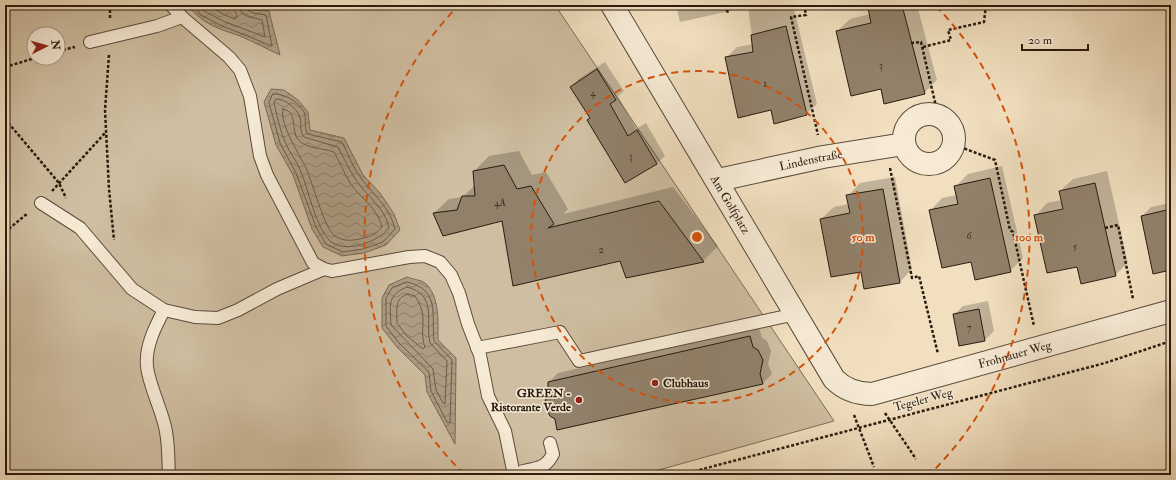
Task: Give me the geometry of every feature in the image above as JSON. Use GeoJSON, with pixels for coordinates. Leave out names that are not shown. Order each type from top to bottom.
{"type":"FeatureCollection","features":[{"type":"Feature","properties":{"kind":"street","name":"Am Golfplatz"},"geometry":{"type":"LineString","coordinates":[[612,5],[718,180],[834,379],[841,386],[861,393]]}},
{"type":"Feature","properties":{"kind":"street"},"geometry":{"type":"LineString","coordinates":[[925,114],[938,115],[948,122],[952,128],[954,145],[949,156],[940,163],[932,165],[916,161],[906,150],[895,145],[912,120],[925,114]]}},
{"type":"Feature","properties":{"kind":"street","name":"Lindenstraße"},"geometry":{"type":"LineString","coordinates":[[718,180],[823,156],[895,145]]}},
{"type":"Feature","properties":{"kind":"street","name":"Frohnauer Weg"},"geometry":{"type":"LineString","coordinates":[[861,393],[943,375],[1171,311]]}},
{"type":"Feature","properties":{"kind":"lane"},"geometry":{"type":"LineString","coordinates":[[171,5],[182,17],[229,57],[240,70],[250,96],[260,156],[267,175],[306,253],[313,263],[324,269],[342,270],[409,257],[425,256],[440,262],[451,275],[459,293],[477,348],[488,396],[505,431],[514,475]]}},
{"type":"Feature","properties":{"kind":"lane"},"geometry":{"type":"LineString","coordinates":[[90,42],[157,26],[182,17]]}},
{"type":"Feature","properties":{"kind":"lane"},"geometry":{"type":"LineString","coordinates":[[40,203],[80,228],[132,289],[164,310],[195,317],[218,318],[238,310],[277,289],[324,269]]}},
{"type":"Feature","properties":{"kind":"lane"},"geometry":{"type":"LineString","coordinates":[[164,310],[154,330],[149,346],[147,366],[165,425],[169,475]]}},
{"type":"Feature","properties":{"kind":"lane"},"geometry":{"type":"LineString","coordinates":[[477,348],[560,332],[579,361],[796,314]]}},
{"type":"Feature","properties":{"kind":"lane"},"geometry":{"type":"LineString","coordinates":[[521,475],[523,471],[539,468],[548,463],[553,454],[550,443]]}},
{"type":"Feature","properties":{"kind":"path"},"geometry":{"type":"LineString","coordinates":[[110,5],[110,37],[105,110],[109,189],[118,271]]}},
{"type":"Feature","properties":{"kind":"path"},"geometry":{"type":"LineString","coordinates":[[726,5],[728,14]]}},
{"type":"Feature","properties":{"kind":"path"},"geometry":{"type":"LineString","coordinates":[[804,5],[806,15],[791,17],[823,156]]}},
{"type":"Feature","properties":{"kind":"path"},"geometry":{"type":"LineString","coordinates":[[923,47],[951,40],[948,30],[984,22],[986,5]]}},
{"type":"Feature","properties":{"kind":"path"},"geometry":{"type":"LineString","coordinates":[[912,43],[921,42],[923,47],[938,115]]}},
{"type":"Feature","properties":{"kind":"path"},"geometry":{"type":"LineString","coordinates":[[5,67],[26,61]]}},
{"type":"Feature","properties":{"kind":"path"},"geometry":{"type":"LineString","coordinates":[[5,119],[59,183],[80,228]]}},
{"type":"Feature","properties":{"kind":"path"},"geometry":{"type":"LineString","coordinates":[[5,232],[40,203],[106,132]]}},
{"type":"Feature","properties":{"kind":"path"},"geometry":{"type":"LineString","coordinates":[[895,145],[892,184],[912,278],[919,276],[943,375]]}},
{"type":"Feature","properties":{"kind":"path"},"geometry":{"type":"LineString","coordinates":[[954,145],[996,160],[1010,230],[1013,232],[1038,348]]}},
{"type":"Feature","properties":{"kind":"path"},"geometry":{"type":"LineString","coordinates":[[1105,228],[1118,226],[1138,321]]}},
{"type":"Feature","properties":{"kind":"path","name":"Tegeler Weg"},"geometry":{"type":"LineString","coordinates":[[680,475],[888,418],[1104,362],[1171,341]]}},
{"type":"Feature","properties":{"kind":"path"},"geometry":{"type":"LineString","coordinates":[[874,467],[850,405],[861,393],[888,418],[916,458]]}},
{"type":"Feature","properties":{"kind":"shaded area"},"geometry":{"type":"Polygon","coordinates":[[[5,5],[555,5],[834,421],[641,475],[5,475],[5,5]]]}},
{"type":"Feature","properties":{"kind":"water"},"geometry":{"type":"Polygon","coordinates":[[[187,5],[245,5],[254,10],[269,11],[280,55],[240,36],[211,25],[193,12],[187,5]]]}},
{"type":"Feature","properties":{"kind":"water"},"geometry":{"type":"Polygon","coordinates":[[[271,89],[284,90],[298,100],[308,112],[310,130],[344,138],[363,175],[380,193],[394,214],[400,230],[386,245],[364,253],[342,256],[323,247],[312,229],[293,175],[276,145],[264,102],[271,89]]]}},
{"type":"Feature","properties":{"kind":"water"},"geometry":{"type":"Polygon","coordinates":[[[407,277],[423,282],[430,288],[436,302],[438,340],[456,358],[455,444],[427,392],[425,375],[396,346],[382,328],[382,298],[389,285],[407,277]]]}},
{"type":"Feature","properties":{"kind":"building"},"geometry":{"type":"Polygon","coordinates":[[[882,5],[902,5],[925,94],[884,104],[881,89],[851,96],[836,31],[871,23],[868,8],[882,5]]]}},
{"type":"Feature","properties":{"kind":"building"},"geometry":{"type":"Polygon","coordinates":[[[786,26],[807,115],[774,124],[771,110],[738,118],[725,57],[753,52],[751,35],[786,26]]]}},
{"type":"Feature","properties":{"kind":"building"},"geometry":{"type":"Polygon","coordinates":[[[597,69],[616,100],[610,104],[628,136],[637,130],[657,164],[625,183],[587,120],[590,118],[570,87],[597,69]]]}},
{"type":"Feature","properties":{"kind":"building"},"geometry":{"type":"Polygon","coordinates":[[[504,165],[517,189],[531,186],[554,224],[548,228],[659,201],[704,262],[626,278],[620,261],[513,286],[502,221],[443,236],[433,213],[457,210],[462,196],[475,196],[473,171],[504,165]]]}},
{"type":"Feature","properties":{"kind":"building"},"geometry":{"type":"Polygon","coordinates":[[[990,178],[1011,272],[975,280],[971,262],[942,268],[929,210],[958,204],[954,186],[990,178]]]}},
{"type":"Feature","properties":{"kind":"building"},"geometry":{"type":"Polygon","coordinates":[[[1095,183],[1116,276],[1081,284],[1077,267],[1047,273],[1034,215],[1063,209],[1059,191],[1095,183]]]}},
{"type":"Feature","properties":{"kind":"building"},"geometry":{"type":"Polygon","coordinates":[[[883,189],[900,283],[864,289],[861,272],[831,277],[820,219],[850,213],[846,195],[883,189]]]}},
{"type":"Feature","properties":{"kind":"building"},"geometry":{"type":"Polygon","coordinates":[[[1171,209],[1171,270],[1153,274],[1141,216],[1171,209]]]}},
{"type":"Feature","properties":{"kind":"building"},"geometry":{"type":"Polygon","coordinates":[[[979,309],[985,341],[959,346],[953,314],[979,309]]]}},
{"type":"Feature","properties":{"kind":"building","name":"Clubhaus"},"geometry":{"type":"Polygon","coordinates":[[[750,336],[753,347],[758,350],[763,360],[760,374],[763,384],[557,430],[555,419],[550,416],[546,408],[545,401],[548,395],[548,382],[750,336]]]}},
{"type":"Feature","properties":{"kind":"place","name":"Clubhaus"},"geometry":{"type":"Point","coordinates":[655,383]}},
{"type":"Feature","properties":{"kind":"place","name":"GREEN - Ristorante Verde"},"geometry":{"type":"Point","coordinates":[579,400]}}]}
